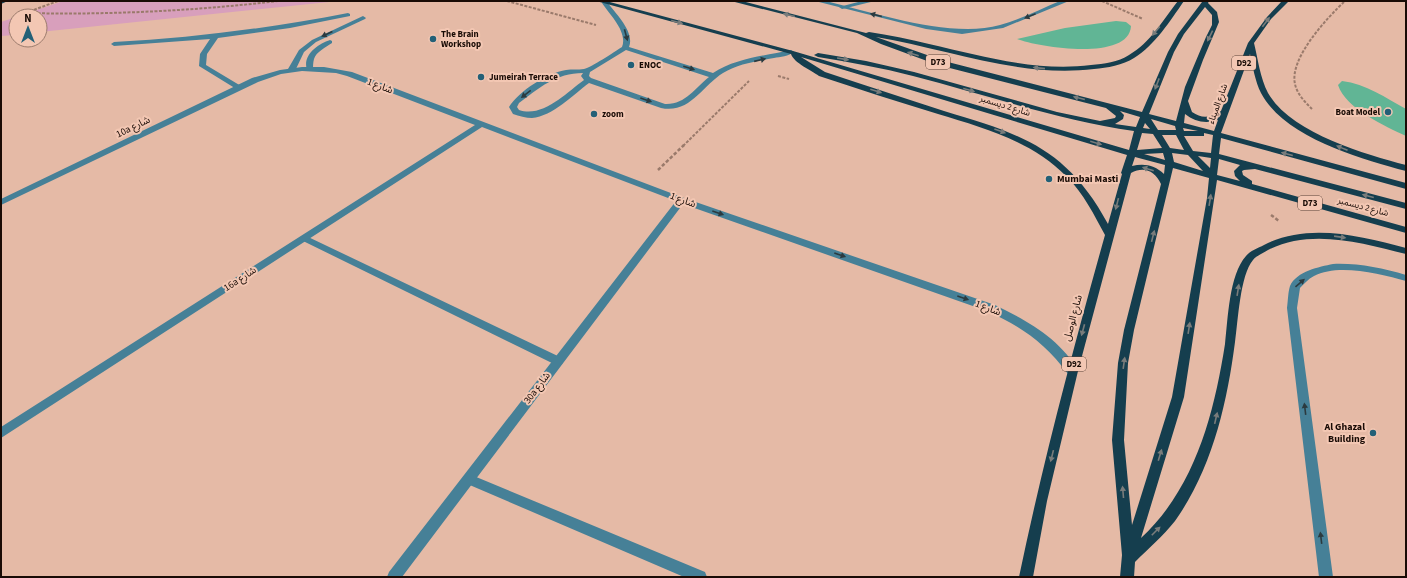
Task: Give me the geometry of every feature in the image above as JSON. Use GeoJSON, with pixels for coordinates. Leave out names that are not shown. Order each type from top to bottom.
{"type":"FeatureCollection","features":[{"type":"Feature","properties":{"kind":"main road","name":"D73"},"geometry":{"type":"LineString","coordinates":[[734,1],[859,32],[883,43],[941,63],[1217,134],[1406,186]]}},
{"type":"Feature","properties":{"kind":"main road"},"geometry":{"type":"LineString","coordinates":[[859,32],[925,44],[1016,66],[1045,69],[1092,68],[1118,63],[1134,55],[1160,27],[1181,1]]}},
{"type":"Feature","properties":{"kind":"main road","name":"شارع الميناء"},"geometry":{"type":"LineString","coordinates":[[1217,134],[1251,43],[1269,18],[1286,1]]}},
{"type":"Feature","properties":{"kind":"main road","name":"شارع 2 ديسمبر"},"geometry":{"type":"LineString","coordinates":[[602,2],[791,52],[1131,153],[1406,230]]}},
{"type":"Feature","properties":{"kind":"main road"},"geometry":{"type":"LineString","coordinates":[[1205,2],[1214,13],[1216,24],[1199,60],[1179,125],[1180,134],[1190,152],[1214,176]]}},
{"type":"Feature","properties":{"kind":"main road","name":"D92"},"geometry":{"type":"LineString","coordinates":[[1144,115],[1162,71],[1177,40],[1205,2]]}},
{"type":"Feature","properties":{"kind":"main road"},"geometry":{"type":"LineString","coordinates":[[1251,43],[1265,94],[1275,107],[1291,120],[1312,134],[1366,158],[1406,168]]}},
{"type":"Feature","properties":{"kind":"main road"},"geometry":{"type":"LineString","coordinates":[[791,52],[894,69],[1090,122],[1138,131],[1158,133],[1217,134]]}},
{"type":"Feature","properties":{"kind":"main road"},"geometry":{"type":"LineString","coordinates":[[791,52],[804,63],[822,74],[980,124],[1025,142],[1046,154],[1064,168],[1076,180],[1095,206],[1109,235]]}},
{"type":"Feature","properties":{"kind":"main road"},"geometry":{"type":"LineString","coordinates":[[1185,102],[1188,113],[1200,119],[1213,119],[1224,112]]}},
{"type":"Feature","properties":{"kind":"main road"},"geometry":{"type":"LineString","coordinates":[[1090,122],[1114,122],[1119,119],[1120,115],[1116,111],[1098,103]]}},
{"type":"Feature","properties":{"kind":"main road"},"geometry":{"type":"LineString","coordinates":[[1128,559],[1118,440],[1120,393],[1129,330],[1170,164],[1167,150],[1158,133],[1144,115]]}},
{"type":"Feature","properties":{"kind":"main road","name":"شارع الوصل"},"geometry":{"type":"LineString","coordinates":[[1026,577],[1041,501],[1072,371],[1125,173],[1144,115]]}},
{"type":"Feature","properties":{"kind":"main road","name":"D92"},"geometry":{"type":"LineString","coordinates":[[1127,577],[1128,559],[1178,397],[1214,176],[1217,134]]}},
{"type":"Feature","properties":{"kind":"main road"},"geometry":{"type":"LineString","coordinates":[[1131,153],[1167,150],[1216,156],[1406,206]]}},
{"type":"Feature","properties":{"kind":"main road"},"geometry":{"type":"LineString","coordinates":[[1271,192],[1245,182],[1239,176],[1238,171],[1242,167],[1251,166],[1272,170]]}},
{"type":"Feature","properties":{"kind":"main road"},"geometry":{"type":"LineString","coordinates":[[1125,173],[1134,167],[1152,169],[1159,173],[1166,185]]}},
{"type":"Feature","properties":{"kind":"main road"},"geometry":{"type":"LineString","coordinates":[[1128,559],[1168,519],[1188,487],[1203,456],[1214,425],[1222,394],[1240,279],[1250,258],[1270,244],[1299,236],[1333,236],[1406,250]]}},
{"type":"Feature","properties":{"kind":"street"},"geometry":{"type":"LineString","coordinates":[[818,1],[926,27],[962,32],[1001,27],[1066,1]]}},
{"type":"Feature","properties":{"kind":"street"},"geometry":{"type":"LineString","coordinates":[[842,7],[872,1]]}},
{"type":"Feature","properties":{"kind":"street"},"geometry":{"type":"LineString","coordinates":[[588,80],[544,112],[534,115],[524,115],[516,112],[513,107],[516,102],[549,77],[567,72],[587,72],[625,48],[628,40],[626,32],[602,2]]}},
{"type":"Feature","properties":{"kind":"street"},"geometry":{"type":"LineString","coordinates":[[114,44],[215,37],[283,28],[348,15]]}},
{"type":"Feature","properties":{"kind":"street"},"geometry":{"type":"LineString","coordinates":[[292,69],[301,51],[314,40],[363,18]]}},
{"type":"Feature","properties":{"kind":"street"},"geometry":{"type":"LineString","coordinates":[[215,37],[203,55],[201,61],[203,66],[238,88]]}},
{"type":"Feature","properties":{"kind":"street"},"geometry":{"type":"LineString","coordinates":[[310,68],[309,62],[312,56],[318,49],[330,42]]}},
{"type":"Feature","properties":{"kind":"street"},"geometry":{"type":"LineString","coordinates":[[625,48],[714,76]]}},
{"type":"Feature","properties":{"kind":"street"},"geometry":{"type":"LineString","coordinates":[[587,72],[585,76],[588,80],[669,108],[684,104],[714,76],[738,65],[791,52]]}},
{"type":"Feature","properties":{"kind":"street","name":"شارع 1"},"geometry":{"type":"LineString","coordinates":[[276,73],[292,69],[328,68],[350,74],[480,125],[681,200],[1003,313],[1016,319],[1038,333],[1057,351],[1072,371]]}},
{"type":"Feature","properties":{"kind":"street","name":"10a شارع"},"geometry":{"type":"LineString","coordinates":[[1,202],[238,88],[276,73]]}},
{"type":"Feature","properties":{"kind":"street","name":"16a شارع"},"geometry":{"type":"LineString","coordinates":[[1,433],[480,125]]}},
{"type":"Feature","properties":{"kind":"street","name":"30a شارع"},"geometry":{"type":"LineString","coordinates":[[394,577],[681,200]]}},
{"type":"Feature","properties":{"kind":"street"},"geometry":{"type":"LineString","coordinates":[[304,238],[558,361]]}},
{"type":"Feature","properties":{"kind":"street"},"geometry":{"type":"LineString","coordinates":[[1326,577],[1292,308],[1295,287],[1311,273],[1338,267],[1364,268],[1406,278]]}},
{"type":"Feature","properties":{"kind":"street"},"geometry":{"type":"LineString","coordinates":[[469,479],[700,577]]}},
{"type":"Feature","properties":{"kind":"path"},"geometry":{"type":"LineString","coordinates":[[40,8],[58,1]]}},
{"type":"Feature","properties":{"kind":"path"},"geometry":{"type":"LineString","coordinates":[[48,14],[135,14],[214,9],[278,1]]}},
{"type":"Feature","properties":{"kind":"path"},"geometry":{"type":"LineString","coordinates":[[1102,1],[1160,27]]}},
{"type":"Feature","properties":{"kind":"path"},"geometry":{"type":"LineString","coordinates":[[1315,112],[1306,104],[1298,92],[1294,81],[1295,70],[1304,51],[1332,11],[1344,1]]}},
{"type":"Feature","properties":{"kind":"path"},"geometry":{"type":"LineString","coordinates":[[642,185],[775,56]]}},
{"type":"Feature","properties":{"kind":"shaded area"},"geometry":{"type":"Polygon","coordinates":[[[63,1],[339,1],[48,31],[48,8],[42,8],[63,1]]]}},
{"type":"Feature","properties":{"kind":"shaded area"},"geometry":{"type":"Polygon","coordinates":[[[8,20],[8,36],[1,36],[1,22],[8,20]]]}},
{"type":"Feature","properties":{"kind":"shaded area"},"geometry":{"type":"Polygon","coordinates":[[[1116,21],[1126,22],[1131,26],[1126,37],[1115,44],[1100,48],[1062,48],[1017,39],[1065,28],[1116,21]]]}},
{"type":"Feature","properties":{"kind":"shaded area"},"geometry":{"type":"Polygon","coordinates":[[[1342,81],[1368,88],[1406,109],[1406,136],[1377,122],[1357,109],[1342,94],[1338,85],[1342,81]]]}},
{"type":"Feature","properties":{"kind":"place","name":"The Brain Workshop"},"geometry":{"type":"Point","coordinates":[433,39]}},
{"type":"Feature","properties":{"kind":"place","name":"ENOC"},"geometry":{"type":"Point","coordinates":[631,65]}},
{"type":"Feature","properties":{"kind":"place","name":"Jumeirah Terrace"},"geometry":{"type":"Point","coordinates":[481,77]}},
{"type":"Feature","properties":{"kind":"place","name":"Boat Model"},"geometry":{"type":"Point","coordinates":[1388,112]}},
{"type":"Feature","properties":{"kind":"place","name":"zoom"},"geometry":{"type":"Point","coordinates":[594,114]}},
{"type":"Feature","properties":{"kind":"place","name":"Mumbai Masti"},"geometry":{"type":"Point","coordinates":[1049,179]}},
{"type":"Feature","properties":{"kind":"place","name":"Al Ghazal Building"},"geometry":{"type":"Point","coordinates":[1373,433]}}]}
